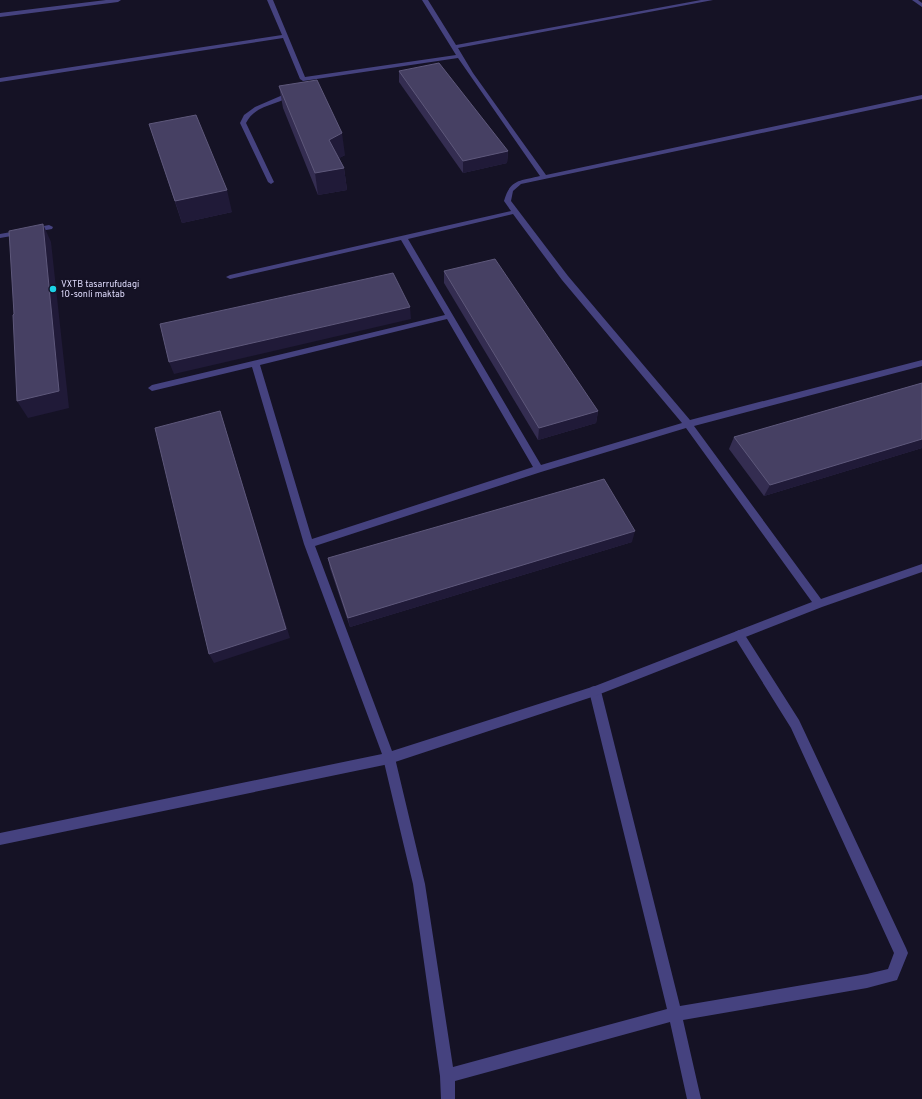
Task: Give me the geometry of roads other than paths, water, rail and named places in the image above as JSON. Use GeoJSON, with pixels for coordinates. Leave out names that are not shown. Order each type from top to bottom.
{"type":"FeatureCollection","features":[{"type":"Feature","properties":{"kind":"street"},"geometry":{"type":"LineString","coordinates":[[0,15],[118,0]]}},
{"type":"Feature","properties":{"kind":"street"},"geometry":{"type":"LineString","coordinates":[[270,0],[286,36],[300,85]]}},
{"type":"Feature","properties":{"kind":"street"},"geometry":{"type":"LineString","coordinates":[[425,0],[470,73],[544,177]]}},
{"type":"Feature","properties":{"kind":"street"},"geometry":{"type":"LineString","coordinates":[[455,47],[710,0]]}},
{"type":"Feature","properties":{"kind":"street"},"geometry":{"type":"LineString","coordinates":[[915,0],[922,5]]}},
{"type":"Feature","properties":{"kind":"street"},"geometry":{"type":"LineString","coordinates":[[0,80],[286,36]]}},
{"type":"Feature","properties":{"kind":"street"},"geometry":{"type":"LineString","coordinates":[[270,182],[244,123],[246,115],[255,109],[280,100],[300,85],[460,56]]}},
{"type":"Feature","properties":{"kind":"street"},"geometry":{"type":"LineString","coordinates":[[819,604],[688,424],[565,278],[507,201],[510,190],[519,183],[922,97]]}},
{"type":"Feature","properties":{"kind":"street"},"geometry":{"type":"LineString","coordinates":[[230,277],[515,212]]}},
{"type":"Feature","properties":{"kind":"street"},"geometry":{"type":"LineString","coordinates":[[0,236],[49,227]]}},
{"type":"Feature","properties":{"kind":"street"},"geometry":{"type":"LineString","coordinates":[[403,237],[539,469]]}},
{"type":"Feature","properties":{"kind":"street"},"geometry":{"type":"LineString","coordinates":[[152,388],[450,316]]}},
{"type":"Feature","properties":{"kind":"street"},"geometry":{"type":"LineString","coordinates":[[255,363],[309,544],[389,758],[419,884],[447,1076],[448,1099]]}},
{"type":"Feature","properties":{"kind":"street"},"geometry":{"type":"LineString","coordinates":[[309,544],[539,469],[688,424],[922,363]]}},
{"type":"Feature","properties":{"kind":"street"},"geometry":{"type":"LineString","coordinates":[[0,840],[389,758],[595,691],[819,604],[922,568]]}},
{"type":"Feature","properties":{"kind":"street"},"geometry":{"type":"LineString","coordinates":[[447,1076],[675,1014],[867,981],[892,975],[901,953],[795,724],[739,635]]}},
{"type":"Feature","properties":{"kind":"street"},"geometry":{"type":"LineString","coordinates":[[595,691],[675,1014],[694,1099]]}},
{"type":"Feature","properties":{"kind":"place","name":"VXTB tasarrufudagi 10-sonli maktab"},"geometry":{"type":"Point","coordinates":[53,289]}}]}
